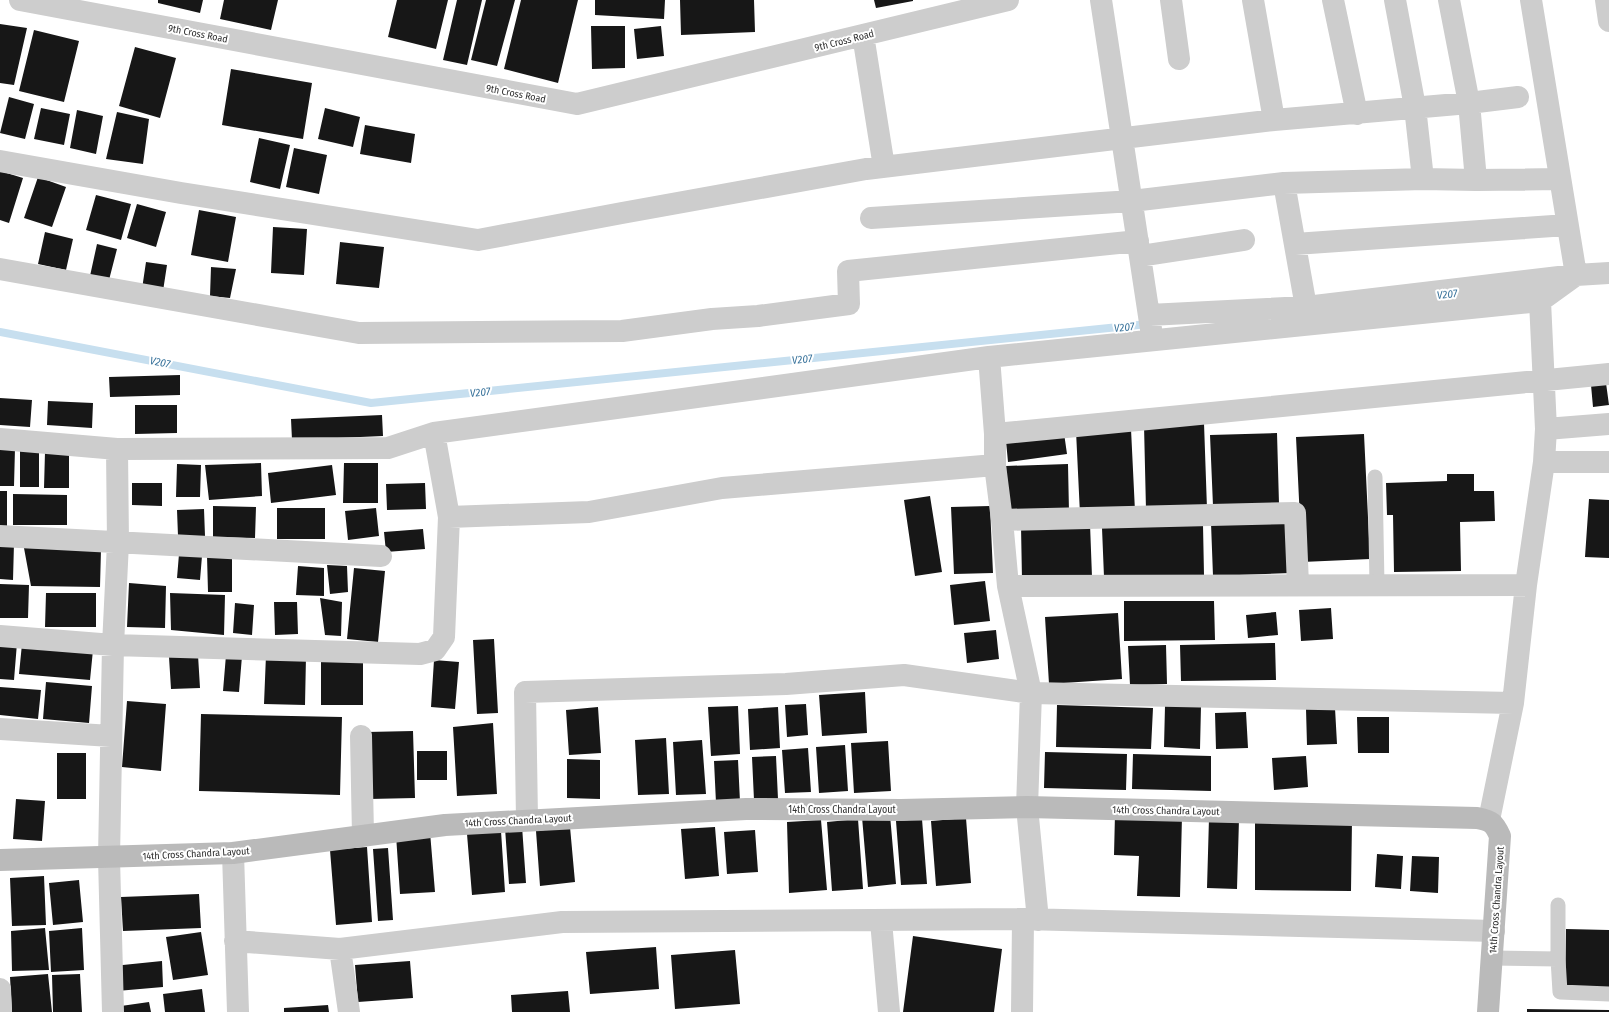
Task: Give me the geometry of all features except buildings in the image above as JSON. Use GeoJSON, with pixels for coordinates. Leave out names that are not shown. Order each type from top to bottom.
{"type":"FeatureCollection","features":[{"type":"Feature","properties":{"kind":"main road","name":"14th Cross Chandra Layout"},"geometry":{"type":"LineString","coordinates":[[0,860],[110,858],[233,853],[445,825],[746,809],[901,810],[1027,807],[1478,818],[1489,820],[1496,826],[1500,836],[1488,1012]]}},
{"type":"Feature","properties":{"kind":"street","name":"9th Cross Road"},"geometry":{"type":"LineString","coordinates":[[20,0],[578,104],[1008,0]]}},
{"type":"Feature","properties":{"kind":"street"},"geometry":{"type":"LineString","coordinates":[[1102,0],[1151,327]]}},
{"type":"Feature","properties":{"kind":"street"},"geometry":{"type":"LineString","coordinates":[[1171,0],[1179,59]]}},
{"type":"Feature","properties":{"kind":"street"},"geometry":{"type":"LineString","coordinates":[[1253,0],[1274,120]]}},
{"type":"Feature","properties":{"kind":"street"},"geometry":{"type":"LineString","coordinates":[[1333,0],[1357,114]]}},
{"type":"Feature","properties":{"kind":"street"},"geometry":{"type":"LineString","coordinates":[[1395,0],[1414,107],[1423,179]]}},
{"type":"Feature","properties":{"kind":"street"},"geometry":{"type":"LineString","coordinates":[[1450,0],[1469,103],[1476,180]]}},
{"type":"Feature","properties":{"kind":"street"},"geometry":{"type":"LineString","coordinates":[[1531,0],[1575,276]]}},
{"type":"Feature","properties":{"kind":"street"},"geometry":{"type":"LineString","coordinates":[[1606,0],[1609,21]]}},
{"type":"Feature","properties":{"kind":"street"},"geometry":{"type":"LineString","coordinates":[[863,35],[884,167]]}},
{"type":"Feature","properties":{"kind":"street"},"geometry":{"type":"LineString","coordinates":[[0,161],[181,193],[478,240],[630,211],[884,167],[1274,120],[1357,114],[1518,97]]}},
{"type":"Feature","properties":{"kind":"street"},"geometry":{"type":"LineString","coordinates":[[871,218],[1132,201],[1284,183],[1423,179],[1560,179]]}},
{"type":"Feature","properties":{"kind":"street"},"geometry":{"type":"LineString","coordinates":[[1284,183],[1306,307]]}},
{"type":"Feature","properties":{"kind":"street"},"geometry":{"type":"LineString","coordinates":[[1295,244],[1567,225]]}},
{"type":"Feature","properties":{"kind":"street"},"geometry":{"type":"LineString","coordinates":[[0,269],[359,334],[622,331],[712,319],[758,316],[849,304],[848,271],[1244,240]]}},
{"type":"Feature","properties":{"kind":"street"},"geometry":{"type":"LineString","coordinates":[[0,439],[117,449],[388,448],[434,433],[989,357],[1151,327],[1306,307],[1609,273]]}},
{"type":"Feature","properties":{"kind":"street"},"geometry":{"type":"LineString","coordinates":[[1151,327],[1544,298],[1575,276]]}},
{"type":"Feature","properties":{"kind":"street"},"geometry":{"type":"LineString","coordinates":[[1489,820],[1513,703],[1526,585],[1544,462],[1546,429],[1543,380],[1544,298]]}},
{"type":"Feature","properties":{"kind":"street"},"geometry":{"type":"LineString","coordinates":[[989,357],[996,434],[995,465],[1008,586],[1031,692],[1027,807],[1031,920],[1022,1012]]}},
{"type":"Feature","properties":{"kind":"street"},"geometry":{"type":"LineString","coordinates":[[996,434],[1609,374]]}},
{"type":"Feature","properties":{"kind":"street"},"geometry":{"type":"LineString","coordinates":[[1546,429],[1609,424]]}},
{"type":"Feature","properties":{"kind":"street"},"geometry":{"type":"LineString","coordinates":[[0,636],[113,645],[420,654],[435,650],[444,637],[449,517],[434,433]]}},
{"type":"Feature","properties":{"kind":"street"},"geometry":{"type":"LineString","coordinates":[[113,1012],[110,858],[113,645],[118,543],[117,449]]}},
{"type":"Feature","properties":{"kind":"street"},"geometry":{"type":"LineString","coordinates":[[1544,462],[1609,462]]}},
{"type":"Feature","properties":{"kind":"street"},"geometry":{"type":"LineString","coordinates":[[449,517],[589,512],[722,488],[995,465]]}},
{"type":"Feature","properties":{"kind":"street"},"geometry":{"type":"LineString","coordinates":[[1002,520],[1295,513],[1298,585]]}},
{"type":"Feature","properties":{"kind":"street"},"geometry":{"type":"LineString","coordinates":[[0,536],[381,556]]}},
{"type":"Feature","properties":{"kind":"street"},"geometry":{"type":"LineString","coordinates":[[1008,586],[1526,585]]}},
{"type":"Feature","properties":{"kind":"street"},"geometry":{"type":"LineString","coordinates":[[527,820],[525,692],[786,684],[904,676],[1031,692],[1513,703]]}},
{"type":"Feature","properties":{"kind":"street"},"geometry":{"type":"LineString","coordinates":[[0,729],[111,736]]}},
{"type":"Feature","properties":{"kind":"street"},"geometry":{"type":"LineString","coordinates":[[361,736],[363,835]]}},
{"type":"Feature","properties":{"kind":"street"},"geometry":{"type":"LineString","coordinates":[[233,853],[238,1012]]}},
{"type":"Feature","properties":{"kind":"street"},"geometry":{"type":"LineString","coordinates":[[235,941],[340,949],[562,922],[1031,920],[1494,931]]}},
{"type":"Feature","properties":{"kind":"street"},"geometry":{"type":"LineString","coordinates":[[881,921],[889,1012]]}},
{"type":"Feature","properties":{"kind":"street"},"geometry":{"type":"LineString","coordinates":[[340,949],[349,1012]]}},
{"type":"Feature","properties":{"kind":"street"},"geometry":{"type":"LineString","coordinates":[[0,989],[1,1012]]}},
{"type":"Feature","properties":{"kind":"lane"},"geometry":{"type":"LineString","coordinates":[[1375,477],[1377,585]]}},
{"type":"Feature","properties":{"kind":"lane"},"geometry":{"type":"LineString","coordinates":[[1558,906],[1558,959],[1560,992],[1609,994]]}},
{"type":"Feature","properties":{"kind":"lane"},"geometry":{"type":"LineString","coordinates":[[1492,958],[1558,959]]}},
{"type":"Feature","properties":{"kind":"waterway","name":"V207"},"geometry":{"type":"LineString","coordinates":[[0,332],[371,403],[1148,324]]}}]}
